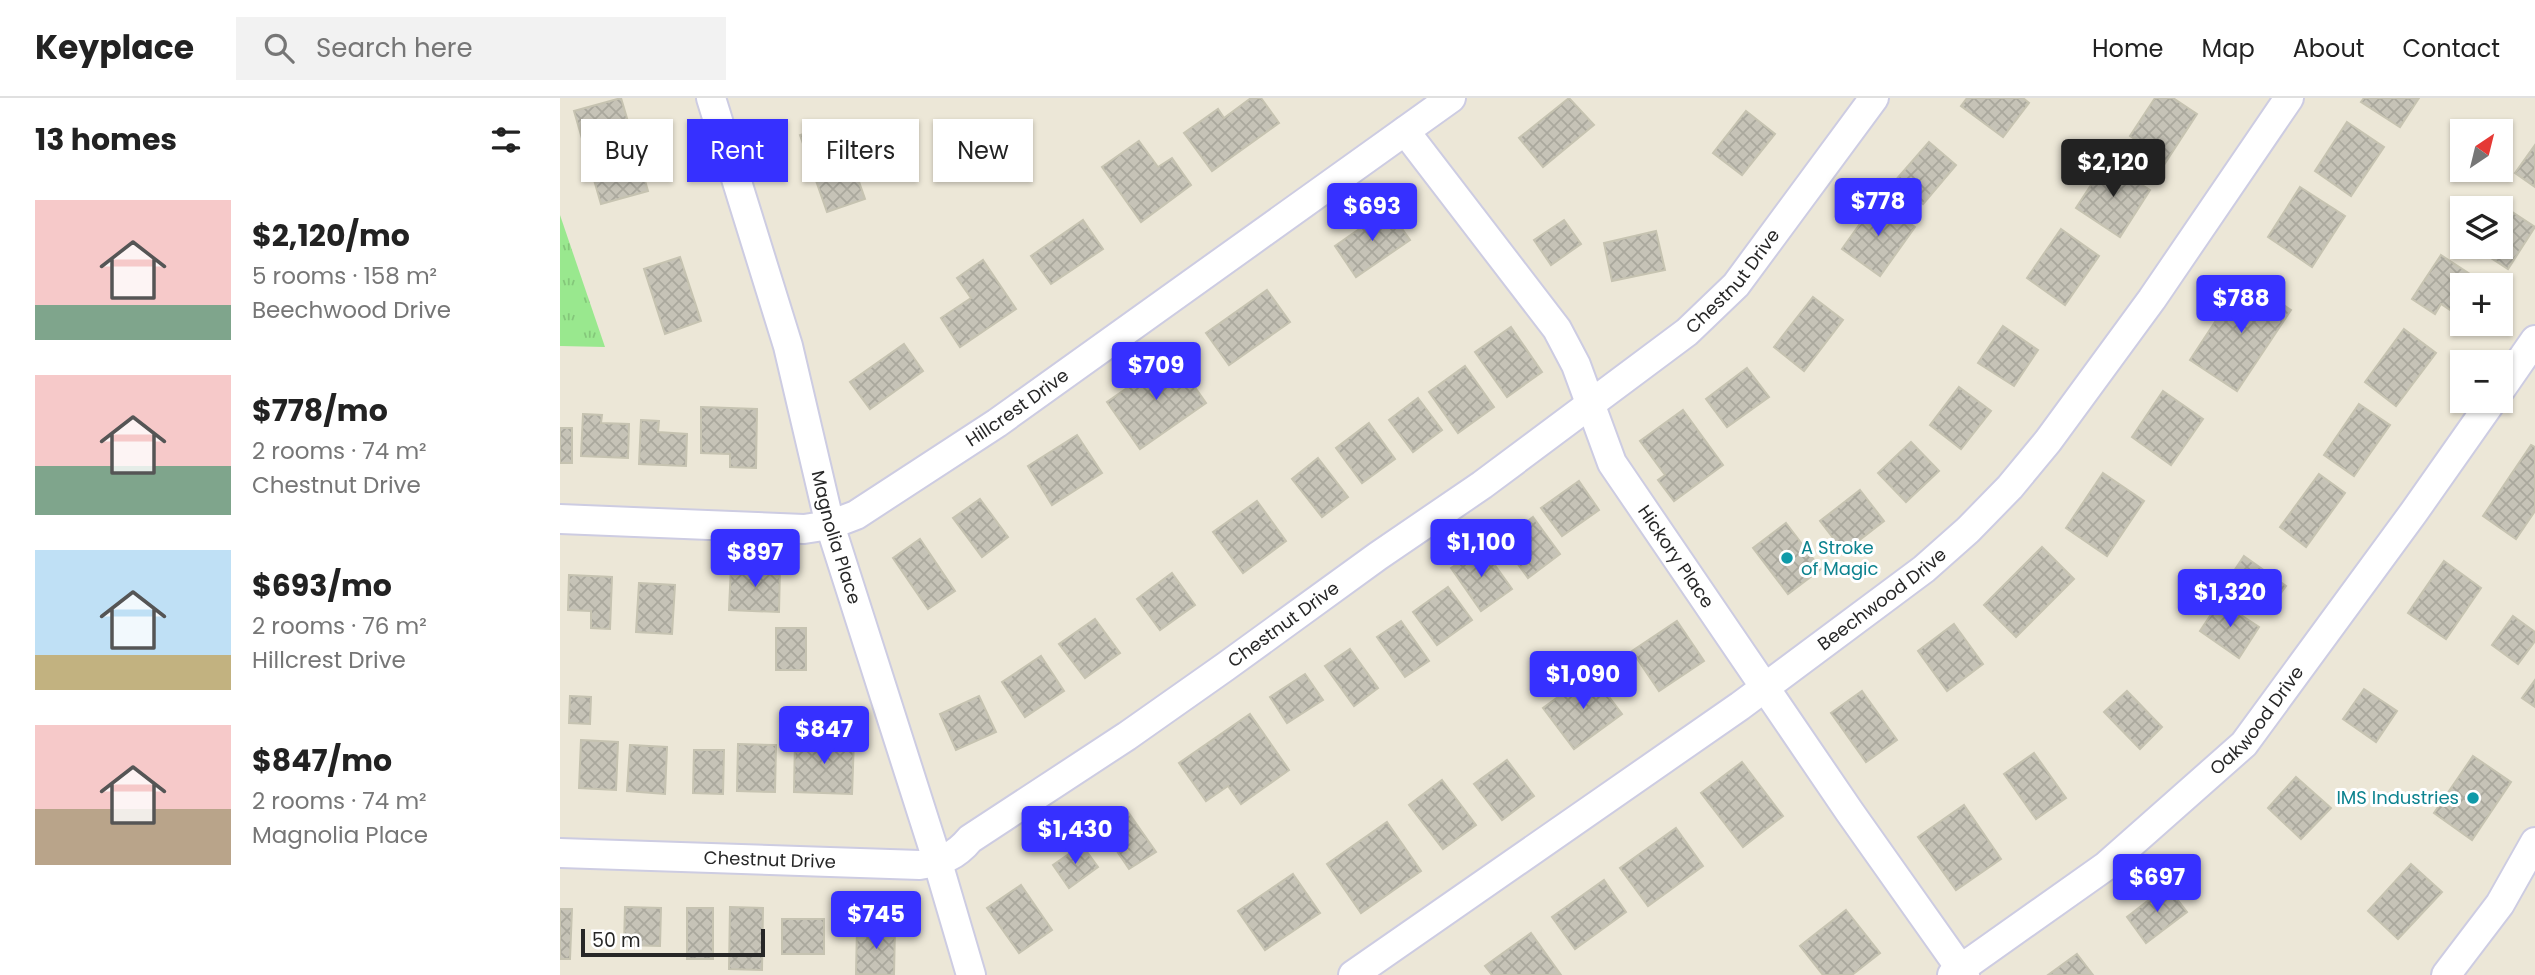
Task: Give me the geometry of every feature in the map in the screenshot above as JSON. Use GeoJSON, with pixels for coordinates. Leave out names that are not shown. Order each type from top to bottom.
{"type":"FeatureCollection","features":[{"type":"Feature","properties":{"kind":"street","name":"Magnolia Place"},"geometry":{"type":"LineString","coordinates":[[711,98],[788,346],[830,525],[971,975]]}},
{"type":"Feature","properties":{"kind":"street","name":"Hillcrest Drive"},"geometry":{"type":"LineString","coordinates":[[560,519],[804,529],[830,525],[856,515],[997,423],[1451,98]]}},
{"type":"Feature","properties":{"kind":"street","name":"Chestnut Drive"},"geometry":{"type":"LineString","coordinates":[[560,853],[920,865],[938,863],[953,856],[970,839],[1126,736],[1591,405],[1687,332],[1736,285],[1874,98]]}},
{"type":"Feature","properties":{"kind":"street","name":"Beechwood Drive"},"geometry":{"type":"LineString","coordinates":[[1353,975],[1766,687],[1924,569],[1968,530],[2010,487],[2048,441],[2152,299],[2289,98]]}},
{"type":"Feature","properties":{"kind":"street","name":"Hickory Place"},"geometry":{"type":"LineString","coordinates":[[1405,131],[1557,329],[1576,365],[1612,463],[1960,973]]}},
{"type":"Feature","properties":{"kind":"street"},"geometry":{"type":"LineString","coordinates":[[2513,372],[2535,340]]}},
{"type":"Feature","properties":{"kind":"street","name":"Oakwood Drive"},"geometry":{"type":"LineString","coordinates":[[1960,973],[2106,866],[2244,744],[2484,413]]}},
{"type":"Feature","properties":{"kind":"street"},"geometry":{"type":"LineString","coordinates":[[2446,975],[2500,904],[2535,842]]}},
{"type":"Feature","properties":{"kind":"green space"},"geometry":{"type":"Polygon","coordinates":[[[560,215],[605,347],[560,346],[560,215]]]}},
{"type":"Feature","properties":{"kind":"building"},"geometry":{"type":"Polygon","coordinates":[[[621,98],[627,119],[581,119],[581,135],[574,111],[621,98]]]}},
{"type":"Feature","properties":{"kind":"building"},"geometry":{"type":"Polygon","coordinates":[[[1251,98],[1261,98],[1279,123],[1212,171],[1184,133],[1218,109],[1224,118],[1251,98]]]}},
{"type":"Feature","properties":{"kind":"building"},"geometry":{"type":"Polygon","coordinates":[[[1569,98],[1594,125],[1543,167],[1519,138],[1569,98]]]}},
{"type":"Feature","properties":{"kind":"building"},"geometry":{"type":"Polygon","coordinates":[[[1967,98],[2023,98],[2029,103],[2003,137],[1961,106],[1967,98]]]}},
{"type":"Feature","properties":{"kind":"building"},"geometry":{"type":"Polygon","coordinates":[[[2155,98],[2173,98],[2197,114],[2156,177],[2128,158],[2139,142],[2130,136],[2155,98]]]}},
{"type":"Feature","properties":{"kind":"building"},"geometry":{"type":"Polygon","coordinates":[[[2364,98],[2419,98],[2400,127],[2361,102],[2364,98]]]}},
{"type":"Feature","properties":{"kind":"building"},"geometry":{"type":"Polygon","coordinates":[[[1746,111],[1775,134],[1742,175],[1713,153],[1746,111]]]}},
{"type":"Feature","properties":{"kind":"building"},"geometry":{"type":"Polygon","coordinates":[[[2347,122],[2384,147],[2351,196],[2315,171],[2347,122]]]}},
{"type":"Feature","properties":{"kind":"building"},"geometry":{"type":"Polygon","coordinates":[[[1139,141],[1158,167],[1172,158],[1191,185],[1141,222],[1102,167],[1139,141]]]}},
{"type":"Feature","properties":{"kind":"building"},"geometry":{"type":"Polygon","coordinates":[[[1929,142],[1956,165],[1923,204],[1895,181],[1929,142]]]}},
{"type":"Feature","properties":{"kind":"building"},"geometry":{"type":"Polygon","coordinates":[[[2535,145],[2535,187],[2515,173],[2535,145]]]}},
{"type":"Feature","properties":{"kind":"building"},"geometry":{"type":"Polygon","coordinates":[[[2106,162],[2150,190],[2120,237],[2076,208],[2106,162]]]}},
{"type":"Feature","properties":{"kind":"building"},"geometry":{"type":"Polygon","coordinates":[[[595,182],[645,182],[648,191],[601,204],[595,182]]]}},
{"type":"Feature","properties":{"kind":"building"},"geometry":{"type":"Polygon","coordinates":[[[816,182],[859,182],[865,199],[827,212],[816,182]]]}},
{"type":"Feature","properties":{"kind":"building"},"geometry":{"type":"Polygon","coordinates":[[[2300,187],[2345,216],[2312,267],[2268,237],[2300,187]]]}},
{"type":"Feature","properties":{"kind":"building"},"geometry":{"type":"Polygon","coordinates":[[[1877,200],[1915,227],[1880,276],[1842,249],[1877,200]]]}},
{"type":"Feature","properties":{"kind":"building"},"geometry":{"type":"Polygon","coordinates":[[[1388,209],[1410,240],[1356,277],[1335,246],[1388,209]]]}},
{"type":"Feature","properties":{"kind":"building"},"geometry":{"type":"Polygon","coordinates":[[[2513,212],[2535,227],[2508,269],[2493,259],[2513,259],[2513,212]]]}},
{"type":"Feature","properties":{"kind":"building"},"geometry":{"type":"Polygon","coordinates":[[[1083,220],[1103,249],[1051,284],[1031,256],[1083,220]]]}},
{"type":"Feature","properties":{"kind":"building"},"geometry":{"type":"Polygon","coordinates":[[[1564,220],[1581,244],[1551,265],[1534,240],[1564,220]]]}},
{"type":"Feature","properties":{"kind":"building"},"geometry":{"type":"Polygon","coordinates":[[[2061,229],[2099,256],[2065,305],[2027,278],[2061,229]]]}},
{"type":"Feature","properties":{"kind":"building"},"geometry":{"type":"Polygon","coordinates":[[[1656,231],[1665,270],[1612,281],[1604,243],[1656,231]]]}},
{"type":"Feature","properties":{"kind":"building"},"geometry":{"type":"Polygon","coordinates":[[[2441,255],[2468,273],[2450,273],[2450,310],[2441,304],[2435,314],[2412,299],[2441,255]]]}},
{"type":"Feature","properties":{"kind":"building"},"geometry":{"type":"Polygon","coordinates":[[[680,257],[701,321],[665,334],[644,269],[680,257]]]}},
{"type":"Feature","properties":{"kind":"building"},"geometry":{"type":"Polygon","coordinates":[[[983,260],[1016,309],[960,347],[941,318],[971,298],[957,278],[983,260]]]}},
{"type":"Feature","properties":{"kind":"building"},"geometry":{"type":"Polygon","coordinates":[[[2244,278],[2291,310],[2237,391],[2190,360],[2244,278]]]}},
{"type":"Feature","properties":{"kind":"building"},"geometry":{"type":"Polygon","coordinates":[[[1267,290],[1290,322],[1229,365],[1206,333],[1267,290]]]}},
{"type":"Feature","properties":{"kind":"building"},"geometry":{"type":"Polygon","coordinates":[[[1813,297],[1843,320],[1804,371],[1774,347],[1813,297]]]}},
{"type":"Feature","properties":{"kind":"building"},"geometry":{"type":"Polygon","coordinates":[[[2003,326],[2038,350],[2014,386],[1978,363],[2003,326]]]}},
{"type":"Feature","properties":{"kind":"building"},"geometry":{"type":"Polygon","coordinates":[[[1511,327],[1542,372],[1507,397],[1475,352],[1511,327]]]}},
{"type":"Feature","properties":{"kind":"building"},"geometry":{"type":"Polygon","coordinates":[[[2404,329],[2436,353],[2396,406],[2365,382],[2404,329]]]}},
{"type":"Feature","properties":{"kind":"building"},"geometry":{"type":"Polygon","coordinates":[[[904,344],[923,371],[870,409],[850,382],[904,344]]]}},
{"type":"Feature","properties":{"kind":"building"},"geometry":{"type":"Polygon","coordinates":[[[1173,356],[1206,403],[1140,449],[1107,402],[1173,356]]]}},
{"type":"Feature","properties":{"kind":"building"},"geometry":{"type":"Polygon","coordinates":[[[1465,366],[1494,407],[1458,433],[1429,392],[1465,366]]]}},
{"type":"Feature","properties":{"kind":"building"},"geometry":{"type":"Polygon","coordinates":[[[1747,368],[1769,397],[1727,427],[1706,399],[1747,368]]]}},
{"type":"Feature","properties":{"kind":"building"},"geometry":{"type":"Polygon","coordinates":[[[1959,387],[1991,411],[1961,449],[1930,425],[1959,387]]]}},
{"type":"Feature","properties":{"kind":"building"},"geometry":{"type":"Polygon","coordinates":[[[2163,391],[2203,419],[2171,465],[2132,437],[2163,391]]]}},
{"type":"Feature","properties":{"kind":"building"},"geometry":{"type":"Polygon","coordinates":[[[1418,398],[1442,430],[1413,452],[1389,420],[1418,398]]]}},
{"type":"Feature","properties":{"kind":"building"},"geometry":{"type":"Polygon","coordinates":[[[2359,404],[2390,425],[2354,476],[2324,455],[2359,404]]]}},
{"type":"Feature","properties":{"kind":"building"},"geometry":{"type":"Polygon","coordinates":[[[701,407],[757,409],[756,468],[730,467],[730,454],[701,453],[701,407]]]}},
{"type":"Feature","properties":{"kind":"building"},"geometry":{"type":"Polygon","coordinates":[[[1683,410],[1723,465],[1674,501],[1658,480],[1665,475],[1640,441],[1683,410]]]}},
{"type":"Feature","properties":{"kind":"building"},"geometry":{"type":"Polygon","coordinates":[[[583,414],[602,415],[601,423],[629,424],[628,458],[581,456],[583,414]]]}},
{"type":"Feature","properties":{"kind":"building"},"geometry":{"type":"Polygon","coordinates":[[[641,420],[659,421],[658,432],[687,434],[686,466],[639,464],[641,420]]]}},
{"type":"Feature","properties":{"kind":"building"},"geometry":{"type":"Polygon","coordinates":[[[1369,423],[1395,459],[1362,483],[1336,448],[1369,423]]]}},
{"type":"Feature","properties":{"kind":"building"},"geometry":{"type":"Polygon","coordinates":[[[560,428],[572,428],[572,463],[560,463],[560,428]]]}},
{"type":"Feature","properties":{"kind":"building"},"geometry":{"type":"Polygon","coordinates":[[[1077,435],[1102,473],[1052,505],[1028,466],[1077,435]]]}},
{"type":"Feature","properties":{"kind":"building"},"geometry":{"type":"Polygon","coordinates":[[[1911,442],[1939,471],[1906,502],[1878,473],[1911,442]]]}},
{"type":"Feature","properties":{"kind":"building"},"geometry":{"type":"Polygon","coordinates":[[[2531,445],[2535,447],[2535,511],[2516,539],[2483,516],[2531,445]]]}},
{"type":"Feature","properties":{"kind":"building"},"geometry":{"type":"Polygon","coordinates":[[[1318,458],[1348,497],[1322,517],[1292,479],[1318,458]]]}},
{"type":"Feature","properties":{"kind":"building"},"geometry":{"type":"Polygon","coordinates":[[[2103,473],[2144,501],[2107,556],[2066,528],[2103,473]]]}},
{"type":"Feature","properties":{"kind":"building"},"geometry":{"type":"Polygon","coordinates":[[[2319,474],[2345,493],[2306,547],[2280,527],[2319,474]]]}},
{"type":"Feature","properties":{"kind":"building"},"geometry":{"type":"Polygon","coordinates":[[[1579,481],[1599,510],[1562,536],[1541,508],[1579,481]]]}},
{"type":"Feature","properties":{"kind":"building"},"geometry":{"type":"Polygon","coordinates":[[[1860,490],[1884,521],[1844,552],[1820,521],[1860,490]]]}},
{"type":"Feature","properties":{"kind":"building"},"geometry":{"type":"Polygon","coordinates":[[[980,499],[1008,537],[982,557],[953,518],[980,499]]]}},
{"type":"Feature","properties":{"kind":"building"},"geometry":{"type":"Polygon","coordinates":[[[1257,501],[1286,541],[1243,573],[1213,532],[1257,501]]]}},
{"type":"Feature","properties":{"kind":"building"},"geometry":{"type":"Polygon","coordinates":[[[1533,517],[1560,554],[1528,578],[1501,541],[1533,517]]]}},
{"type":"Feature","properties":{"kind":"building","name":"A Stroke of Magic"},"geometry":{"type":"Polygon","coordinates":[[[1786,523],[1821,569],[1788,594],[1753,548],[1786,523]]]}},
{"type":"Feature","properties":{"kind":"building"},"geometry":{"type":"Polygon","coordinates":[[[920,539],[955,591],[928,609],[893,558],[920,539]]]}},
{"type":"Feature","properties":{"kind":"building"},"geometry":{"type":"Polygon","coordinates":[[[1482,547],[1512,589],[1481,611],[1451,568],[1482,547]]]}},
{"type":"Feature","properties":{"kind":"building"},"geometry":{"type":"Polygon","coordinates":[[[2042,547],[2074,579],[2016,637],[1984,605],[2042,547]]]}},
{"type":"Feature","properties":{"kind":"building"},"geometry":{"type":"Polygon","coordinates":[[[2244,556],[2286,586],[2267,612],[2226,583],[2244,556]]]}},
{"type":"Feature","properties":{"kind":"building"},"geometry":{"type":"Polygon","coordinates":[[[2444,561],[2481,588],[2446,639],[2408,613],[2444,561]]]}},
{"type":"Feature","properties":{"kind":"building"},"geometry":{"type":"Polygon","coordinates":[[[731,566],[780,567],[779,612],[729,610],[731,566]]]}},
{"type":"Feature","properties":{"kind":"building"},"geometry":{"type":"Polygon","coordinates":[[[1172,573],[1195,605],[1160,630],[1137,599],[1172,573]]]}},
{"type":"Feature","properties":{"kind":"building"},"geometry":{"type":"Polygon","coordinates":[[[569,575],[612,577],[610,629],[591,628],[591,611],[568,610],[569,575]]]}},
{"type":"Feature","properties":{"kind":"building"},"geometry":{"type":"Polygon","coordinates":[[[639,583],[675,585],[672,634],[636,632],[639,583]]]}},
{"type":"Feature","properties":{"kind":"building"},"geometry":{"type":"Polygon","coordinates":[[[1448,587],[1472,620],[1437,645],[1413,612],[1448,587]]]}},
{"type":"Feature","properties":{"kind":"building"},"geometry":{"type":"Polygon","coordinates":[[[2220,601],[2259,627],[2239,658],[2200,631],[2220,601]]]}},
{"type":"Feature","properties":{"kind":"building"},"geometry":{"type":"Polygon","coordinates":[[[2513,616],[2535,632],[2535,641],[2518,664],[2492,645],[2513,616]]]}},
{"type":"Feature","properties":{"kind":"building"},"geometry":{"type":"Polygon","coordinates":[[[1095,619],[1120,653],[1085,678],[1059,644],[1095,619]]]}},
{"type":"Feature","properties":{"kind":"building"},"geometry":{"type":"Polygon","coordinates":[[[1401,621],[1429,661],[1405,677],[1377,637],[1401,621]]]}},
{"type":"Feature","properties":{"kind":"building"},"geometry":{"type":"Polygon","coordinates":[[[1677,621],[1704,661],[1659,691],[1632,651],[1677,621]]]}},
{"type":"Feature","properties":{"kind":"building"},"geometry":{"type":"Polygon","coordinates":[[[1954,624],[1983,664],[1947,691],[1918,651],[1954,624]]]}},
{"type":"Feature","properties":{"kind":"building"},"geometry":{"type":"Polygon","coordinates":[[[776,628],[806,628],[806,670],[776,670],[776,628]]]}},
{"type":"Feature","properties":{"kind":"building"},"geometry":{"type":"Polygon","coordinates":[[[1350,649],[1378,688],[1354,706],[1325,666],[1350,649]]]}},
{"type":"Feature","properties":{"kind":"building"},"geometry":{"type":"Polygon","coordinates":[[[1041,656],[1064,691],[1025,717],[1002,682],[1041,656]]]}},
{"type":"Feature","properties":{"kind":"building"},"geometry":{"type":"Polygon","coordinates":[[[1591,673],[1622,714],[1574,749],[1543,708],[1591,673]]]}},
{"type":"Feature","properties":{"kind":"building"},"geometry":{"type":"Polygon","coordinates":[[[1305,674],[1323,700],[1287,723],[1270,697],[1305,674]]]}},
{"type":"Feature","properties":{"kind":"building"},"geometry":{"type":"Polygon","coordinates":[[[2535,680],[2535,707],[2522,698],[2535,680]]]}},
{"type":"Feature","properties":{"kind":"building"},"geometry":{"type":"Polygon","coordinates":[[[2364,689],[2397,711],[2376,742],[2343,719],[2364,689]]]}},
{"type":"Feature","properties":{"kind":"building"},"geometry":{"type":"Polygon","coordinates":[[[1862,691],[1897,740],[1866,762],[1831,713],[1862,691]]]}},
{"type":"Feature","properties":{"kind":"building"},"geometry":{"type":"Polygon","coordinates":[[[2127,691],[2162,727],[2140,749],[2104,712],[2127,691]]]}},
{"type":"Feature","properties":{"kind":"building"},"geometry":{"type":"Polygon","coordinates":[[[570,696],[591,697],[590,724],[569,723],[570,696]]]}},
{"type":"Feature","properties":{"kind":"building"},"geometry":{"type":"Polygon","coordinates":[[[979,696],[996,732],[956,750],[940,714],[979,696]]]}},
{"type":"Feature","properties":{"kind":"building"},"geometry":{"type":"Polygon","coordinates":[[[1250,714],[1289,770],[1241,804],[1228,786],[1206,801],[1179,763],[1250,714]]]}},
{"type":"Feature","properties":{"kind":"building"},"geometry":{"type":"Polygon","coordinates":[[[795,738],[854,740],[852,794],[794,792],[795,738]]]}},
{"type":"Feature","properties":{"kind":"building"},"geometry":{"type":"Polygon","coordinates":[[[581,740],[618,742],[616,790],[579,788],[581,740]]]}},
{"type":"Feature","properties":{"kind":"building"},"geometry":{"type":"Polygon","coordinates":[[[738,744],[776,745],[775,792],[737,791],[738,744]]]}},
{"type":"Feature","properties":{"kind":"building"},"geometry":{"type":"Polygon","coordinates":[[[630,745],[667,747],[665,794],[627,791],[630,745]]]}},
{"type":"Feature","properties":{"kind":"building"},"geometry":{"type":"Polygon","coordinates":[[[694,750],[724,750],[723,794],[693,793],[694,750]]]}},
{"type":"Feature","properties":{"kind":"building"},"geometry":{"type":"Polygon","coordinates":[[[2034,753],[2066,798],[2036,819],[2004,774],[2034,753]]]}},
{"type":"Feature","properties":{"kind":"building","name":"IMS Industries"},"geometry":{"type":"Polygon","coordinates":[[[2473,756],[2511,782],[2472,840],[2434,813],[2473,756]]]}},
{"type":"Feature","properties":{"kind":"building"},"geometry":{"type":"Polygon","coordinates":[[[1507,760],[1534,796],[1502,820],[1474,784],[1507,760]]]}},
{"type":"Feature","properties":{"kind":"building"},"geometry":{"type":"Polygon","coordinates":[[[1742,762],[1783,816],[1743,847],[1701,793],[1742,762]]]}},
{"type":"Feature","properties":{"kind":"building"},"geometry":{"type":"Polygon","coordinates":[[[2296,777],[2331,808],[2301,839],[2268,808],[2296,777]]]}},
{"type":"Feature","properties":{"kind":"building"},"geometry":{"type":"Polygon","coordinates":[[[1442,780],[1476,825],[1443,849],[1409,805],[1442,780]]]}},
{"type":"Feature","properties":{"kind":"building"},"geometry":{"type":"Polygon","coordinates":[[[1964,805],[2001,859],[1956,890],[1918,837],[1964,805]]]}},
{"type":"Feature","properties":{"kind":"building"},"geometry":{"type":"Polygon","coordinates":[[[1126,809],[1156,852],[1129,869],[1100,826],[1126,809]]]}},
{"type":"Feature","properties":{"kind":"building"},"geometry":{"type":"Polygon","coordinates":[[[1387,822],[1421,871],[1361,913],[1327,864],[1387,822]]]}},
{"type":"Feature","properties":{"kind":"building"},"geometry":{"type":"Polygon","coordinates":[[[1676,828],[1703,866],[1648,906],[1620,868],[1676,828]]]}},
{"type":"Feature","properties":{"kind":"building"},"geometry":{"type":"Polygon","coordinates":[[[1082,845],[1098,867],[1069,888],[1053,865],[1082,845]]]}},
{"type":"Feature","properties":{"kind":"building"},"geometry":{"type":"Polygon","coordinates":[[[2411,864],[2442,892],[2398,939],[2368,911],[2411,864]]]}},
{"type":"Feature","properties":{"kind":"building"},"geometry":{"type":"Polygon","coordinates":[[[1293,874],[1320,913],[1265,950],[1238,911],[1293,874]]]}},
{"type":"Feature","properties":{"kind":"building"},"geometry":{"type":"Polygon","coordinates":[[[1604,880],[1626,912],[1575,949],[1552,917],[1604,880]]]}},
{"type":"Feature","properties":{"kind":"building"},"geometry":{"type":"Polygon","coordinates":[[[1021,885],[1052,930],[1019,953],[987,908],[1021,885]]]}},
{"type":"Feature","properties":{"kind":"building"},"geometry":{"type":"Polygon","coordinates":[[[2167,886],[2187,912],[2146,943],[2127,917],[2167,886]]]}},
{"type":"Feature","properties":{"kind":"building"},"geometry":{"type":"Polygon","coordinates":[[[625,907],[661,908],[660,946],[624,945],[625,907]]]}},
{"type":"Feature","properties":{"kind":"building"},"geometry":{"type":"Polygon","coordinates":[[[730,907],[763,908],[762,970],[729,969],[730,907]]]}},
{"type":"Feature","properties":{"kind":"building"},"geometry":{"type":"Polygon","coordinates":[[[687,908],[713,908],[713,959],[687,959],[687,908]]]}},
{"type":"Feature","properties":{"kind":"building"},"geometry":{"type":"Polygon","coordinates":[[[560,909],[572,909],[570,959],[560,959],[560,909]]]}},
{"type":"Feature","properties":{"kind":"building"},"geometry":{"type":"Polygon","coordinates":[[[1846,910],[1880,953],[1852,975],[1823,975],[1800,946],[1846,910]]]}},
{"type":"Feature","properties":{"kind":"building"},"geometry":{"type":"Polygon","coordinates":[[[782,919],[824,919],[824,954],[782,954],[782,919]]]}},
{"type":"Feature","properties":{"kind":"building"},"geometry":{"type":"Polygon","coordinates":[[[857,927],[895,928],[894,975],[856,974],[857,927]]]}},
{"type":"Feature","properties":{"kind":"building"},"geometry":{"type":"Polygon","coordinates":[[[1531,933],[1561,975],[1492,975],[1485,966],[1531,933]]]}},
{"type":"Feature","properties":{"kind":"building"},"geometry":{"type":"Polygon","coordinates":[[[2077,954],[2093,975],[2048,975],[2077,954]]]}},
{"type":"Feature","properties":{"kind":"place","name":"A Stroke of Magic"},"geometry":{"type":"Point","coordinates":[1787,558]}},
{"type":"Feature","properties":{"kind":"place","name":"IMS Industries"},"geometry":{"type":"Point","coordinates":[2473,798]}}]}
